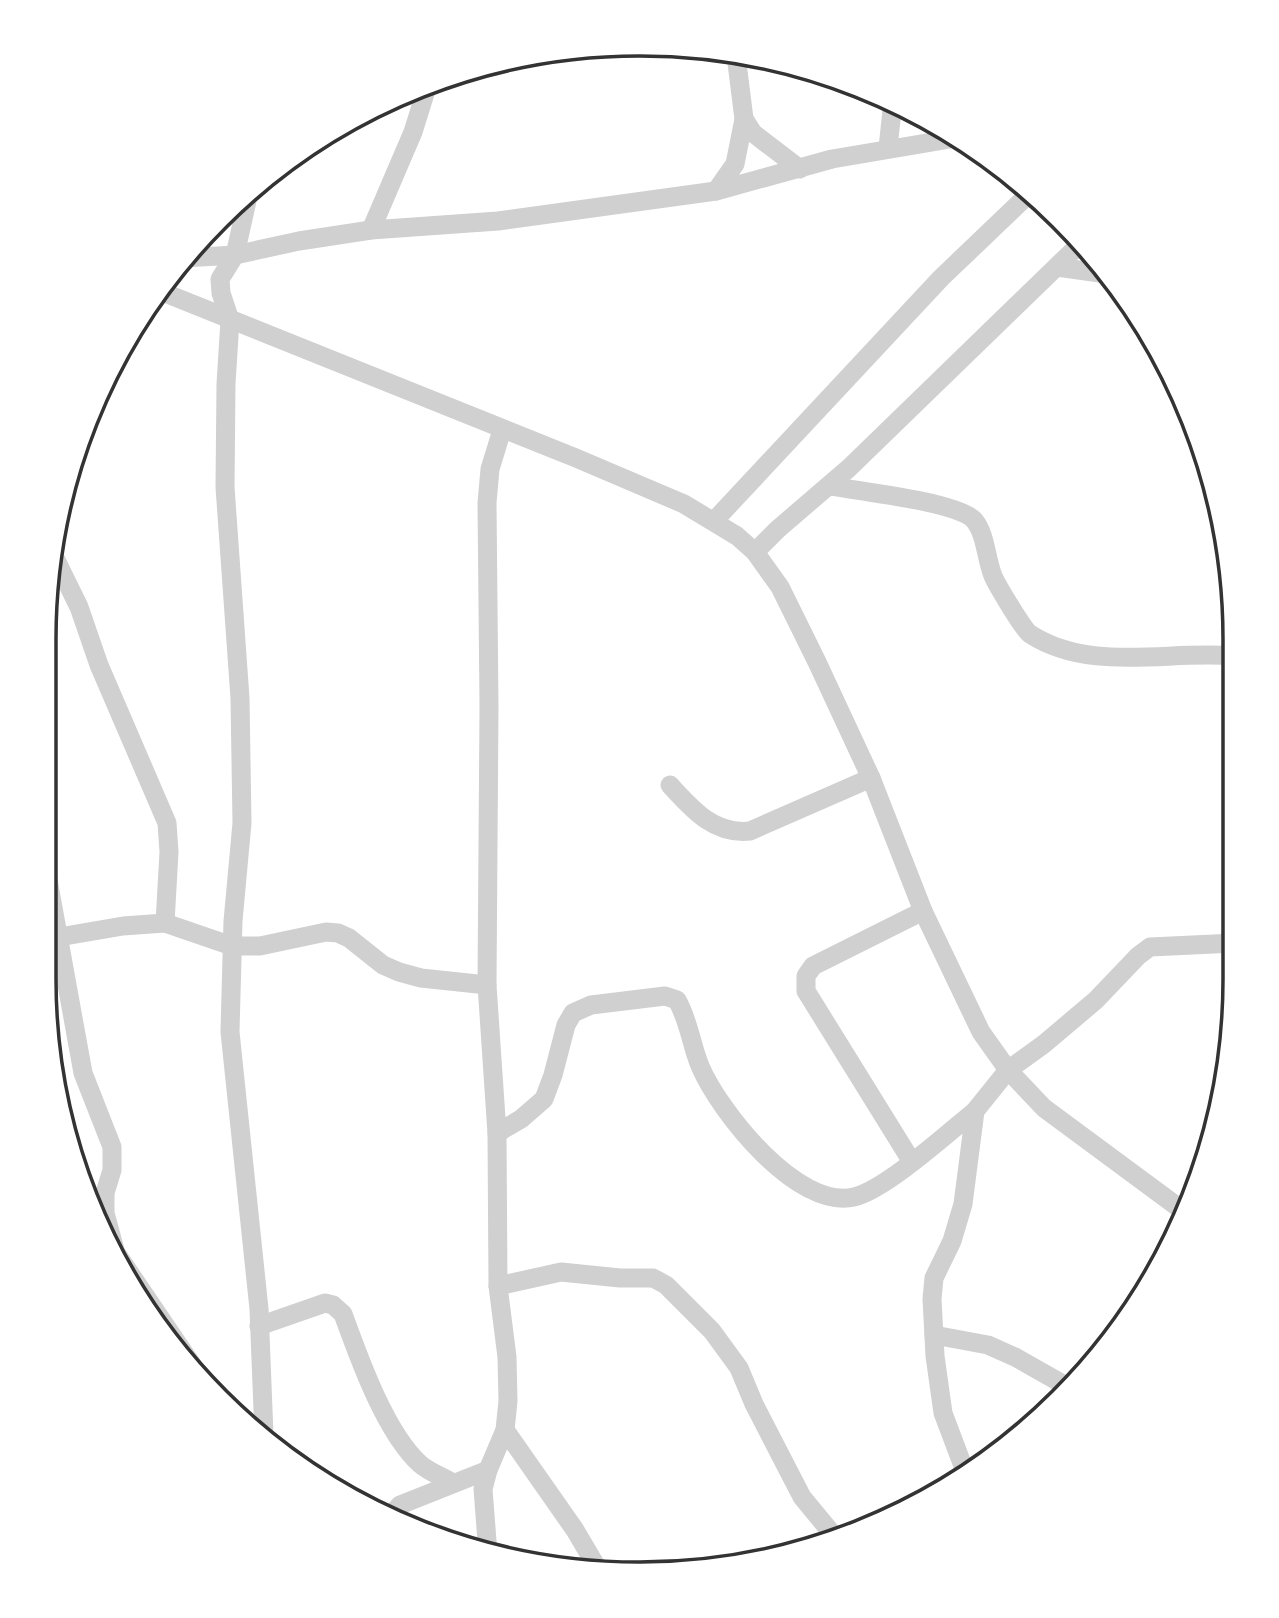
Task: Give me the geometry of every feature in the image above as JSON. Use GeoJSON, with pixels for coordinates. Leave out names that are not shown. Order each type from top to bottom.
{"type":"FeatureCollection","features":[{"type":"Feature","properties":{"kind":"street"},"geometry":{"type":"LineString","coordinates":[[716,191],[735,164],[744,119],[737,64]]}},
{"type":"Feature","properties":{"kind":"street"},"geometry":{"type":"LineString","coordinates":[[371,230],[404,156],[424,97]]}},
{"type":"Feature","properties":{"kind":"street"},"geometry":{"type":"LineString","coordinates":[[888,148],[892,113]]}},
{"type":"Feature","properties":{"kind":"street"},"geometry":{"type":"LineString","coordinates":[[744,119],[753,133],[800,169]]}},
{"type":"Feature","properties":{"kind":"street"},"geometry":{"type":"LineString","coordinates":[[200,256],[235,255],[371,230],[498,221],[716,191],[832,159],[941,140]]}},
{"type":"Feature","properties":{"kind":"street"},"geometry":{"type":"LineString","coordinates":[[714,521],[941,278],[1023,200]]}},
{"type":"Feature","properties":{"kind":"street"},"geometry":{"type":"LineString","coordinates":[[245,210],[235,255],[220,279],[221,293],[230,320],[225,487],[240,698],[242,823],[232,946],[230,1032],[259,1326],[263,1424]]}},
{"type":"Feature","properties":{"kind":"street"},"geometry":{"type":"LineString","coordinates":[[755,552],[830,486],[1074,250]]}},
{"type":"Feature","properties":{"kind":"street"},"geometry":{"type":"LineString","coordinates":[[1057,267],[1092,272]]}},
{"type":"Feature","properties":{"kind":"street"},"geometry":{"type":"LineString","coordinates":[[169,295],[630,480],[684,504],[714,521],[755,552],[780,587],[871,778],[923,911],[981,1032],[1008,1070],[1044,1108],[1177,1206]]}},
{"type":"Feature","properties":{"kind":"street"},"geometry":{"type":"LineString","coordinates":[[487,1542],[483,1489],[505,1430],[508,1401],[507,1357],[498,1286],[497,1133],[486,985],[489,706],[486,503],[490,469],[502,430]]}},
{"type":"Feature","properties":{"kind":"street"},"geometry":{"type":"LineString","coordinates":[[830,486],[928,503],[962,512],[975,521],[993,576],[1028,632],[1048,642],[1102,657],[1223,656]]}},
{"type":"Feature","properties":{"kind":"street"},"geometry":{"type":"LineString","coordinates":[[60,569],[79,607],[99,665],[167,823],[169,852],[165,923]]}},
{"type":"Feature","properties":{"kind":"street"},"geometry":{"type":"LineString","coordinates":[[670,785],[707,821],[734,833],[750,831],[871,778]]}},
{"type":"Feature","properties":{"kind":"street"},"geometry":{"type":"LineString","coordinates":[[912,1161],[806,991],[806,976],[813,966],[923,911]]}},
{"type":"Feature","properties":{"kind":"street"},"geometry":{"type":"LineString","coordinates":[[56,921],[83,1073],[112,1147],[113,1170],[105,1193],[104,1211]]}},
{"type":"Feature","properties":{"kind":"street"},"geometry":{"type":"LineString","coordinates":[[59,937],[123,926],[165,923],[232,946],[260,946],[326,932],[338,933],[349,938],[383,965],[399,972],[421,978],[486,985]]}},
{"type":"Feature","properties":{"kind":"street"},"geometry":{"type":"LineString","coordinates":[[497,1133],[521,1119],[544,1099],[566,1025],[573,1013],[590,1005],[664,996],[677,1000],[684,1012],[700,1067],[734,1121],[785,1174],[832,1197],[855,1197],[874,1188],[912,1161],[975,1111],[1008,1070],[1096,1000],[1150,947],[1223,944]]}},
{"type":"Feature","properties":{"kind":"street"},"geometry":{"type":"LineString","coordinates":[[962,1465],[943,1413],[934,1356],[934,1279],[952,1241],[963,1204],[975,1111]]}},
{"type":"Feature","properties":{"kind":"street"},"geometry":{"type":"LineString","coordinates":[[498,1286],[561,1272],[620,1278],[653,1278],[666,1285],[712,1331],[739,1368],[754,1404],[802,1497],[829,1530]]}},
{"type":"Feature","properties":{"kind":"street"},"geometry":{"type":"LineString","coordinates":[[259,1326],[325,1303],[339,1309],[364,1373],[405,1447],[421,1465],[453,1483]]}},
{"type":"Feature","properties":{"kind":"street"},"geometry":{"type":"LineString","coordinates":[[934,1335],[988,1345],[1060,1382]]}},
{"type":"Feature","properties":{"kind":"street"},"geometry":{"type":"LineString","coordinates":[[505,1430],[575,1530],[593,1560]]}},
{"type":"Feature","properties":{"kind":"street"},"geometry":{"type":"LineString","coordinates":[[396,1509],[400,1505],[488,1470]]}}]}
